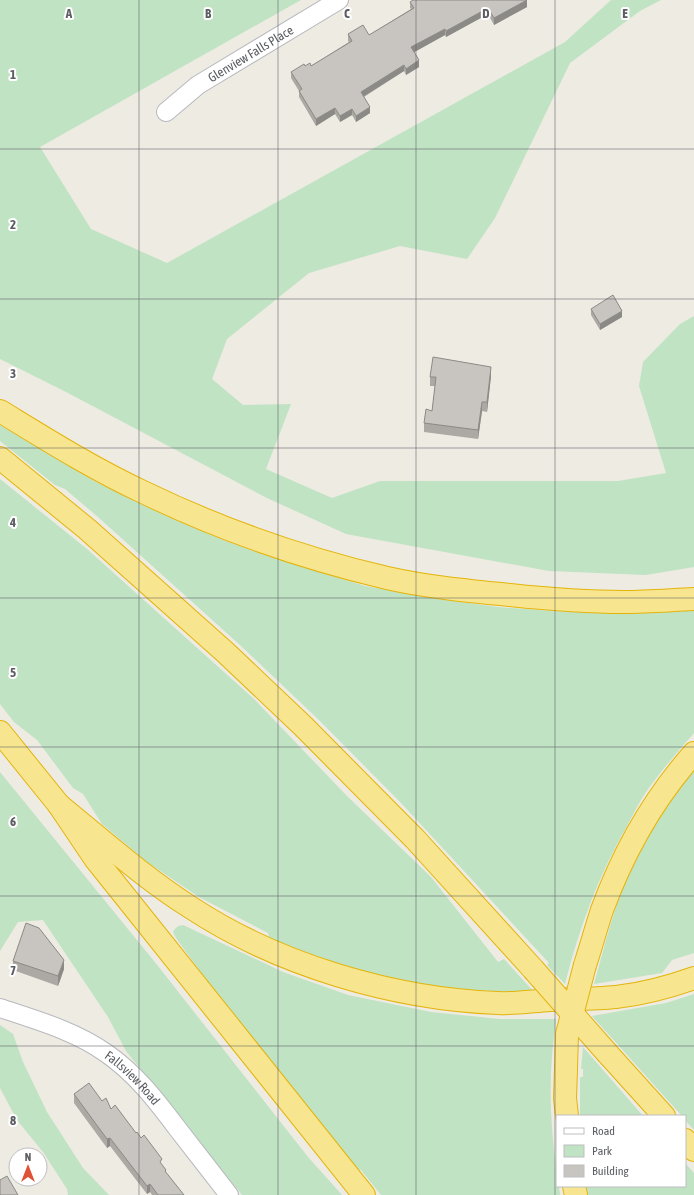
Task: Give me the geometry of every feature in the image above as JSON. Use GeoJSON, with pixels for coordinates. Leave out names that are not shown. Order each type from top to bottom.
{"type":"FeatureCollection","features":[{"type":"Feature","properties":{"kind":"highway"},"geometry":{"type":"LineString","coordinates":[[0,411],[80,459],[140,491],[216,524],[273,546],[330,563],[388,578],[456,590],[537,598],[624,602],[694,599]]}},
{"type":"Feature","properties":{"kind":"highway"},"geometry":{"type":"LineString","coordinates":[[0,458],[87,529],[225,652],[304,726],[415,839],[663,1115]]}},
{"type":"Feature","properties":{"kind":"highway"},"geometry":{"type":"LineString","coordinates":[[0,732],[59,805],[96,860],[364,1195]]}},
{"type":"Feature","properties":{"kind":"highway"},"geometry":{"type":"LineString","coordinates":[[567,1115],[565,1098],[567,1034],[585,965],[602,910],[622,862],[650,812],[683,765],[694,753]]}},
{"type":"Feature","properties":{"kind":"highway"},"geometry":{"type":"LineString","coordinates":[[59,805],[153,882],[191,908],[241,937],[292,960],[346,979],[404,992],[464,1001],[500,1003],[616,997],[675,985],[694,978]]}},
{"type":"Feature","properties":{"kind":"highway"},"geometry":{"type":"LineString","coordinates":[[686,1141],[694,1150]]}},
{"type":"Feature","properties":{"kind":"street","name":"Glenview Falls Place"},"geometry":{"type":"LineString","coordinates":[[166,112],[198,85],[339,0]]}},
{"type":"Feature","properties":{"kind":"street","name":"Fallsview Road"},"geometry":{"type":"LineString","coordinates":[[0,1008],[54,1026],[86,1041],[105,1052],[119,1063],[132,1074],[152,1096],[229,1195]]}},
{"type":"Feature","properties":{"kind":"green space"},"geometry":{"type":"Polygon","coordinates":[[[0,0],[301,0],[40,147],[91,229],[167,263],[565,42],[611,0],[661,0],[640,11],[570,63],[495,218],[467,259],[400,246],[309,273],[227,339],[212,379],[243,405],[291,404],[266,469],[332,498],[380,481],[618,481],[666,473],[639,386],[643,362],[680,324],[694,316],[694,567],[646,575],[549,571],[346,534],[267,498],[68,393],[0,359],[0,0]]]}},
{"type":"Feature","properties":{"kind":"green space"},"geometry":{"type":"Polygon","coordinates":[[[0,425],[96,482],[166,516],[223,540],[264,555],[365,586],[431,598],[498,607],[552,611],[601,613],[664,612],[694,609],[694,733],[646,792],[608,862],[583,922],[565,984],[547,965],[549,963],[402,804],[320,721],[240,645],[98,517],[65,489],[55,485],[0,441],[0,425]]]}},
{"type":"Feature","properties":{"kind":"green space"},"geometry":{"type":"Polygon","coordinates":[[[0,479],[87,549],[254,699],[346,795],[431,877],[498,962],[504,959],[534,992],[459,989],[404,981],[342,965],[270,939],[268,933],[199,897],[147,862],[102,824],[83,794],[73,788],[37,740],[14,722],[0,704],[0,479]]]}},
{"type":"Feature","properties":{"kind":"green space"},"geometry":{"type":"Polygon","coordinates":[[[694,766],[694,953],[672,960],[662,973],[594,984],[615,909],[632,865],[653,826],[694,766]]]}},
{"type":"Feature","properties":{"kind":"green space"},"geometry":{"type":"Polygon","coordinates":[[[0,772],[154,961],[308,1157],[342,1195],[242,1195],[126,1051],[108,1017],[43,920],[18,922],[0,951],[0,772]]]}},
{"type":"Feature","properties":{"kind":"green space"},"geometry":{"type":"Polygon","coordinates":[[[183,925],[283,972],[348,995],[431,1012],[500,1019],[556,1019],[552,1060],[551,1100],[556,1187],[559,1187],[560,1195],[381,1195],[361,1170],[355,1168],[228,1010],[176,938],[173,932],[183,925]]]}},
{"type":"Feature","properties":{"kind":"green space"},"geometry":{"type":"Polygon","coordinates":[[[694,994],[694,1130],[686,1121],[686,1115],[681,1115],[592,1016],[666,1003],[694,994]]]}},
{"type":"Feature","properties":{"kind":"green space"},"geometry":{"type":"Polygon","coordinates":[[[0,1025],[13,1034],[23,1062],[47,1112],[83,1168],[109,1195],[68,1195],[67,1189],[48,1160],[48,1147],[39,1147],[17,1120],[0,1088],[0,1025]]]}},
{"type":"Feature","properties":{"kind":"green space"},"geometry":{"type":"Polygon","coordinates":[[[583,1047],[642,1115],[580,1115],[580,1077],[583,1077],[583,1069],[581,1069],[583,1047]]]}},
{"type":"Feature","properties":{"kind":"green space"},"geometry":{"type":"Polygon","coordinates":[[[686,1164],[694,1173],[694,1195],[586,1195],[585,1187],[686,1187],[686,1164]]]}},
{"type":"Feature","properties":{"kind":"building"},"geometry":{"type":"Polygon","coordinates":[[[413,0],[527,0],[494,18],[488,8],[446,31],[445,29],[411,47],[419,60],[406,69],[404,65],[361,92],[370,107],[356,116],[352,109],[340,116],[335,108],[316,119],[299,91],[302,89],[291,72],[304,64],[305,66],[310,63],[311,66],[352,41],[348,34],[363,25],[369,35],[414,8],[410,2],[413,0]]]}},
{"type":"Feature","properties":{"kind":"building"},"geometry":{"type":"Polygon","coordinates":[[[613,295],[622,311],[600,324],[591,309],[613,295]]]}},
{"type":"Feature","properties":{"kind":"building"},"geometry":{"type":"Polygon","coordinates":[[[433,357],[491,367],[487,402],[482,402],[478,430],[424,423],[426,409],[432,411],[436,377],[430,377],[433,357]]]}},
{"type":"Feature","properties":{"kind":"building"},"geometry":{"type":"Polygon","coordinates":[[[26,923],[39,928],[64,960],[58,976],[13,961],[26,923]]]}},
{"type":"Feature","properties":{"kind":"building"},"geometry":{"type":"Polygon","coordinates":[[[89,1083],[102,1101],[106,1098],[111,1109],[115,1105],[141,1138],[144,1135],[162,1159],[160,1162],[166,1170],[165,1171],[184,1195],[158,1195],[150,1184],[147,1186],[110,1138],[107,1139],[74,1094],[89,1083]]]}},
{"type":"Feature","properties":{"kind":"building"},"geometry":{"type":"Polygon","coordinates":[[[7,1176],[8,1187],[13,1187],[18,1195],[0,1195],[0,1180],[7,1176]]]}}]}
